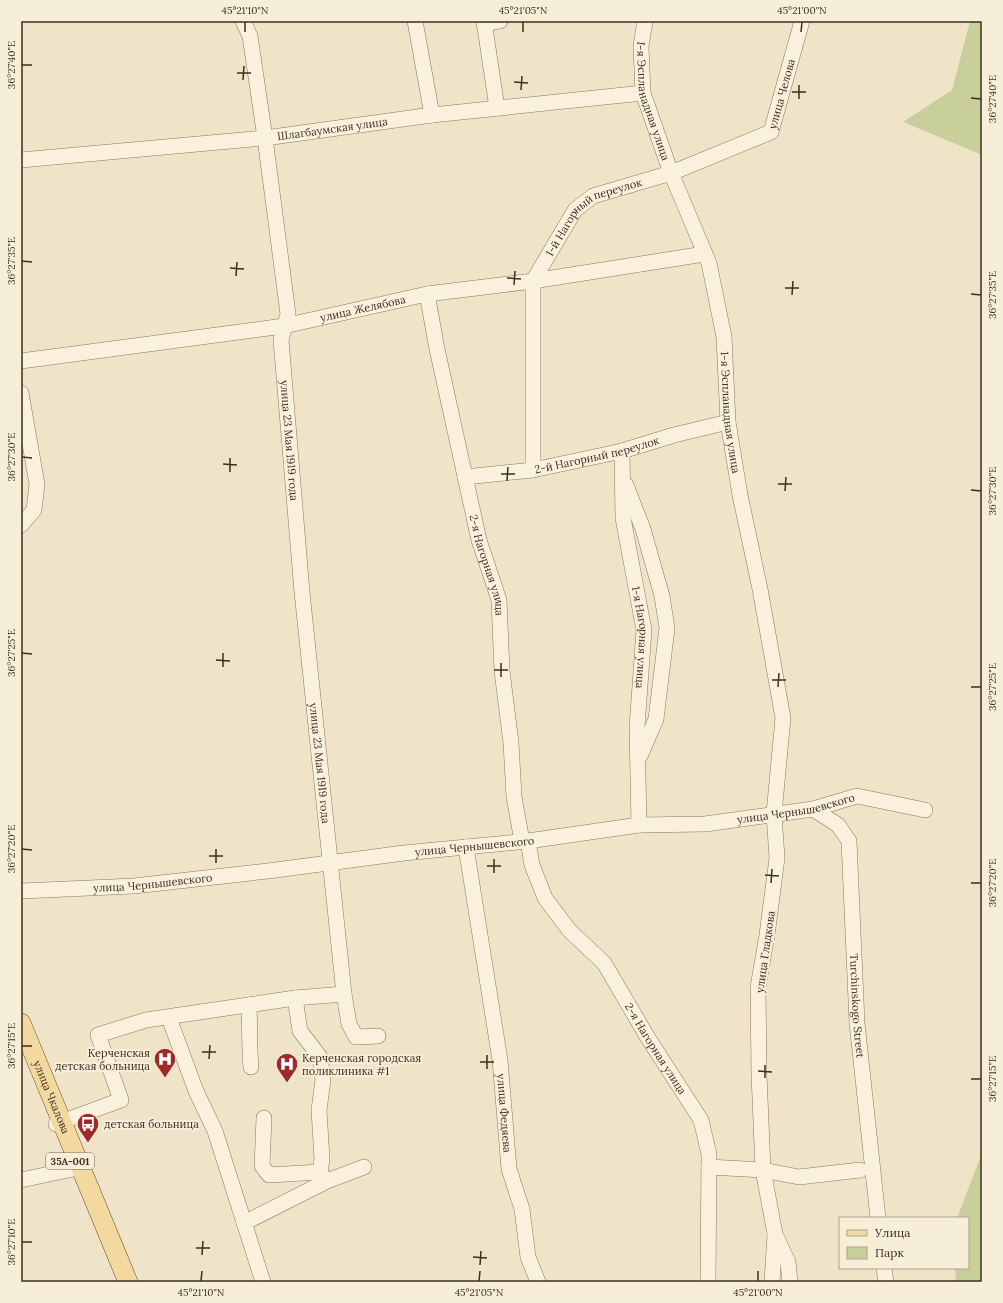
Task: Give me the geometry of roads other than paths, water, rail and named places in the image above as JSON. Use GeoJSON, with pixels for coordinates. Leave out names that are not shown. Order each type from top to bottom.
{"type":"FeatureCollection","features":[{"type":"Feature","properties":{"kind":"main road","name":"улица Чкалова"},"geometry":{"type":"LineString","coordinates":[[21,1023],[120,1282]]}},
{"type":"Feature","properties":{"kind":"main road","name":"улица Чкалова"},"geometry":{"type":"LineString","coordinates":[[21,1040],[59,1123]]}},
{"type":"Feature","properties":{"kind":"main road","name":"улица Чкалова"},"geometry":{"type":"LineString","coordinates":[[77,1168],[128,1282]]}},
{"type":"Feature","properties":{"kind":"street","name":"улица 23 Мая 1919 года"},"geometry":{"type":"LineString","coordinates":[[243,21],[250,36],[288,314],[281,340],[301,576],[344,994],[349,1024],[356,1037],[378,1036]]}},
{"type":"Feature","properties":{"kind":"street"},"geometry":{"type":"LineString","coordinates":[[416,21],[432,115]]}},
{"type":"Feature","properties":{"kind":"street"},"geometry":{"type":"LineString","coordinates":[[497,108],[484,22],[500,21]]}},
{"type":"Feature","properties":{"kind":"street","name":"1-я Эспланадная улица"},"geometry":{"type":"LineString","coordinates":[[645,21],[640,46],[643,93],[670,173],[709,264],[724,337],[728,422],[740,495],[760,589],[783,718],[774,814]]}},
{"type":"Feature","properties":{"kind":"street","name":"улица Челова"},"geometry":{"type":"LineString","coordinates":[[670,173],[772,132],[802,21]]}},
{"type":"Feature","properties":{"kind":"street","name":"Шлагбаумская улица"},"geometry":{"type":"LineString","coordinates":[[21,160],[265,138],[432,115],[643,93]]}},
{"type":"Feature","properties":{"kind":"street","name":"1-й Нагорный переулок"},"geometry":{"type":"LineString","coordinates":[[533,281],[575,210],[593,196],[670,173]]}},
{"type":"Feature","properties":{"kind":"street","name":"улица Желябова"},"geometry":{"type":"LineString","coordinates":[[21,361],[284,326],[427,294],[533,281],[704,254]]}},
{"type":"Feature","properties":{"kind":"street"},"geometry":{"type":"LineString","coordinates":[[533,281],[533,470]]}},
{"type":"Feature","properties":{"kind":"street","name":"2-я Нагорная улица"},"geometry":{"type":"LineString","coordinates":[[427,294],[437,349],[479,540],[499,600],[502,671],[511,743],[514,797],[525,841],[532,865],[545,898],[569,930],[604,963],[648,1038],[700,1120],[709,1154],[708,1282]]}},
{"type":"Feature","properties":{"kind":"street"},"geometry":{"type":"LineString","coordinates":[[21,393],[37,484],[34,510],[21,525]]}},
{"type":"Feature","properties":{"kind":"street","name":"2-й Нагорный переулок"},"geometry":{"type":"LineString","coordinates":[[465,477],[533,470],[622,451],[674,435],[728,422]]}},
{"type":"Feature","properties":{"kind":"street","name":"1-я Нагорная улица"},"geometry":{"type":"LineString","coordinates":[[622,451],[623,518],[644,630],[637,727],[639,825]]}},
{"type":"Feature","properties":{"kind":"street"},"geometry":{"type":"LineString","coordinates":[[622,476],[644,529],[662,596],[667,628],[656,718],[638,761]]}},
{"type":"Feature","properties":{"kind":"street","name":"улица Чернышевского"},"geometry":{"type":"LineString","coordinates":[[21,891],[134,886],[404,853],[525,841],[639,825],[705,824],[813,809],[857,796],[925,810]]}},
{"type":"Feature","properties":{"kind":"street","name":"Turchinskogo Street"},"geometry":{"type":"LineString","coordinates":[[813,809],[838,825],[849,841],[857,1023],[878,1217]]}},
{"type":"Feature","properties":{"kind":"street","name":"улица Гладкова"},"geometry":{"type":"LineString","coordinates":[[772,1282],[775,1234],[764,1170],[759,1074],[758,987],[767,935],[777,858],[774,814]]}},
{"type":"Feature","properties":{"kind":"street","name":"улица Федяева"},"geometry":{"type":"LineString","coordinates":[[466,847],[500,1060],[509,1169],[522,1209],[528,1257],[538,1282]]}},
{"type":"Feature","properties":{"kind":"street"},"geometry":{"type":"LineString","coordinates":[[59,1123],[121,1100],[98,1035],[146,1020],[169,1018],[295,998],[344,994]]}},
{"type":"Feature","properties":{"kind":"street"},"geometry":{"type":"LineString","coordinates":[[295,998],[300,1031],[320,1057],[323,1080],[319,1110],[324,1176]]}},
{"type":"Feature","properties":{"kind":"street"},"geometry":{"type":"LineString","coordinates":[[249,1005],[249,1044],[251,1067]]}},
{"type":"Feature","properties":{"kind":"street"},"geometry":{"type":"LineString","coordinates":[[169,1018],[196,1091],[215,1131],[263,1282]]}},
{"type":"Feature","properties":{"kind":"street"},"geometry":{"type":"LineString","coordinates":[[264,1118],[262,1166],[269,1175],[324,1176],[364,1167]]}},
{"type":"Feature","properties":{"kind":"street"},"geometry":{"type":"LineString","coordinates":[[709,1167],[764,1170],[799,1177],[860,1170]]}},
{"type":"Feature","properties":{"kind":"street"},"geometry":{"type":"LineString","coordinates":[[21,1180],[77,1168]]}},
{"type":"Feature","properties":{"kind":"street"},"geometry":{"type":"LineString","coordinates":[[244,1223],[324,1176]]}},
{"type":"Feature","properties":{"kind":"street","name":"улица Гладкова"},"geometry":{"type":"LineString","coordinates":[[775,1234],[788,1262],[790,1282]]}},
{"type":"Feature","properties":{"kind":"street"},"geometry":{"type":"LineString","coordinates":[[884,1269],[886,1282]]}},
{"type":"Feature","properties":{"kind":"place","name":"Керченская детская больница"},"geometry":{"type":"Point","coordinates":[165,1078]}},
{"type":"Feature","properties":{"kind":"place","name":"Керченская городская поликлиника #1"},"geometry":{"type":"Point","coordinates":[287,1084]}},
{"type":"Feature","properties":{"kind":"place","name":"детская больница"},"geometry":{"type":"Point","coordinates":[88,1144]}}]}
